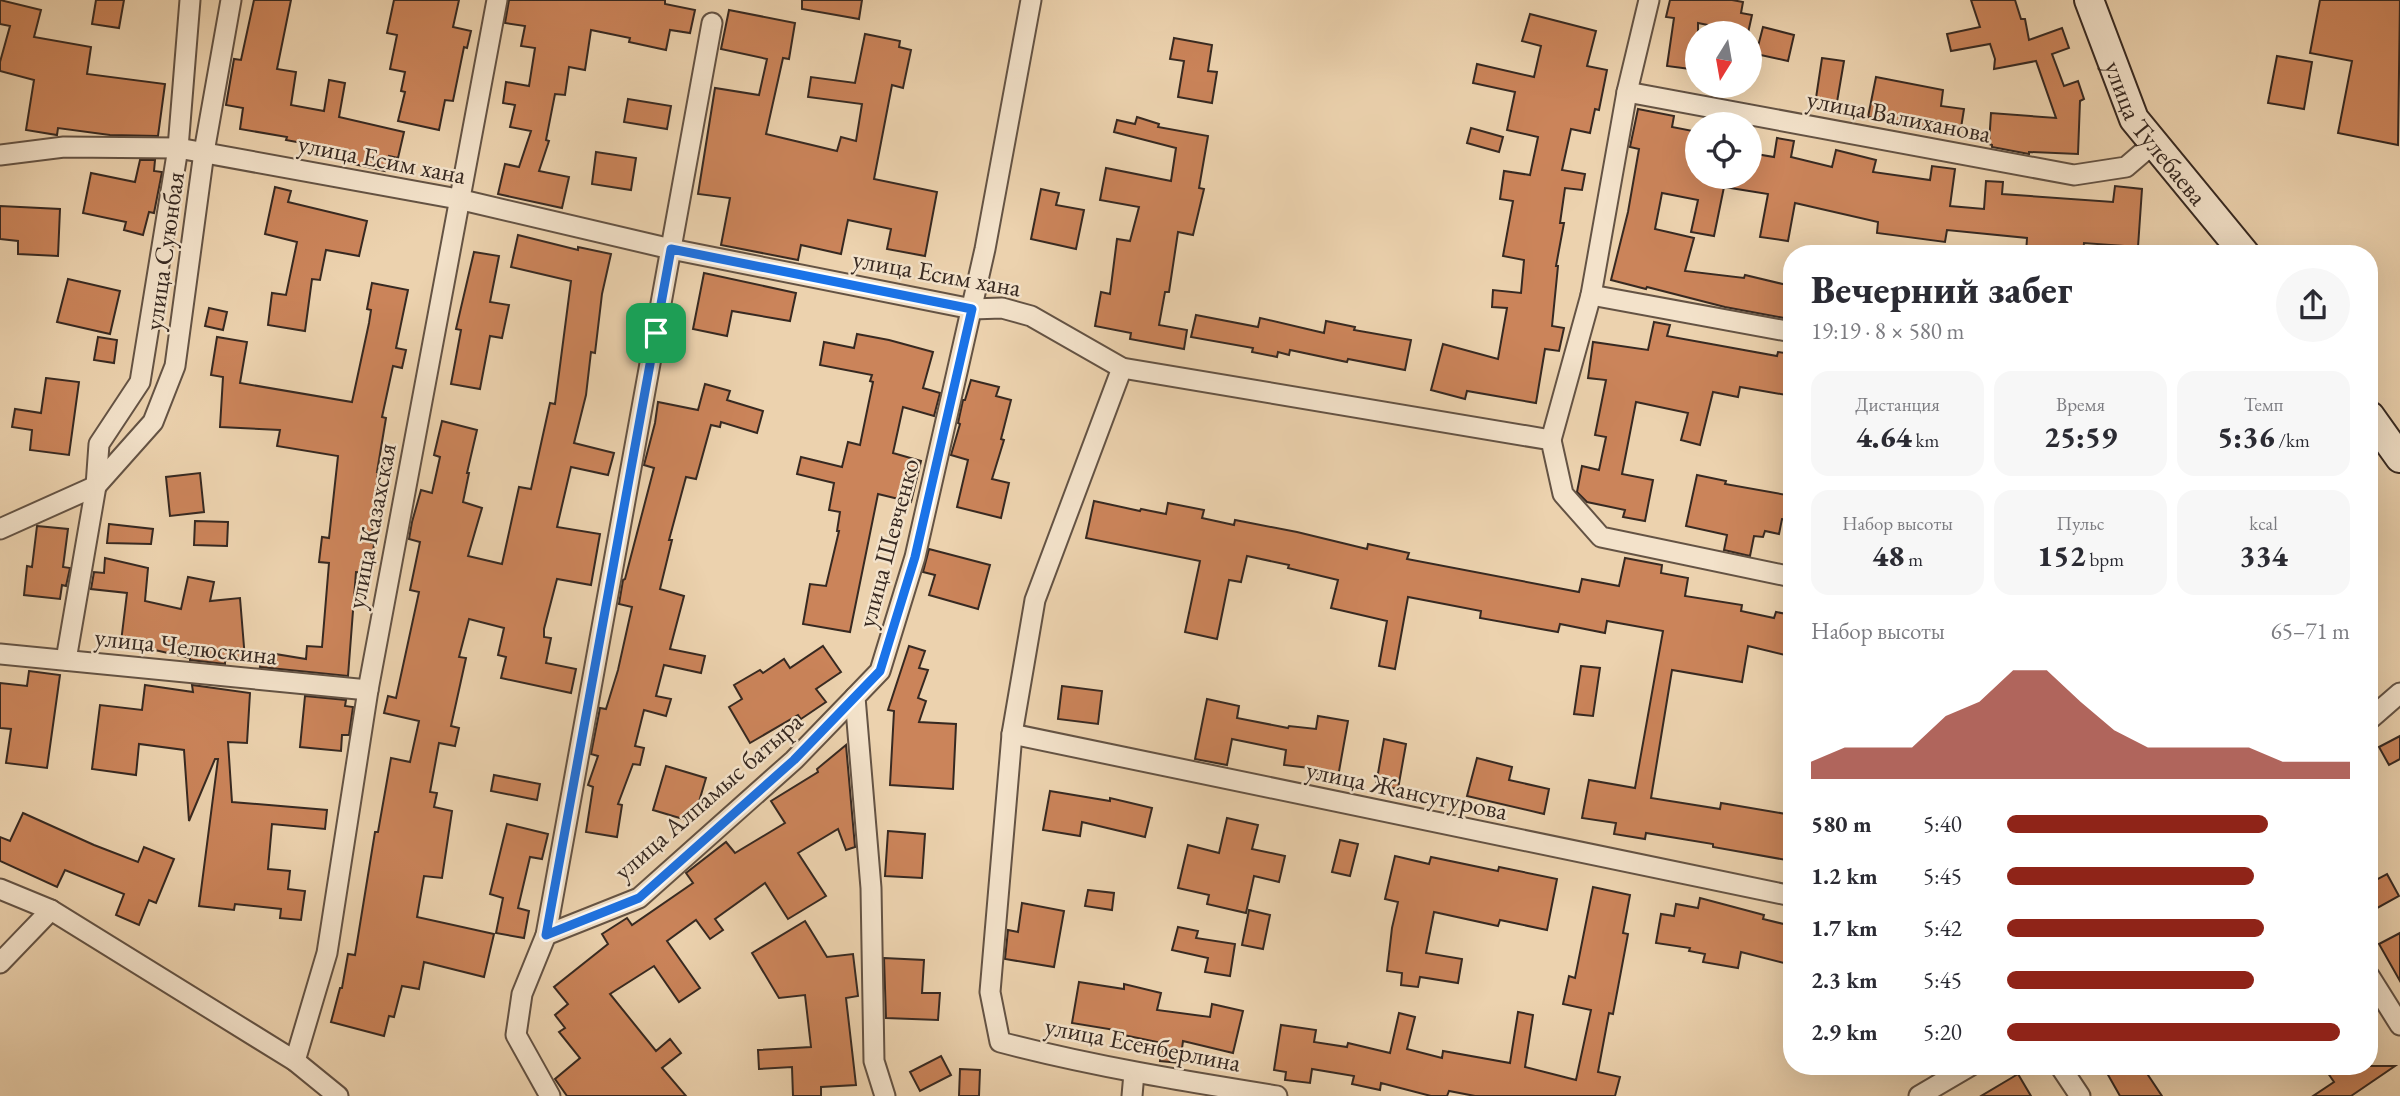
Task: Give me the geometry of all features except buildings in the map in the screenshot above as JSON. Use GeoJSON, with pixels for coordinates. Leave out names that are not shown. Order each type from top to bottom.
{"type":"FeatureCollection","features":[{"type":"Feature","properties":{"kind":"street","name":"улица Суюнбая"},"geometry":{"type":"LineString","coordinates":[[96,486],[99,444],[139,382],[178,148],[190,0]]}},
{"type":"Feature","properties":{"kind":"street","name":"улица Суюнбая"},"geometry":{"type":"LineString","coordinates":[[0,529],[96,486],[153,422],[175,366],[204,152],[231,0]]}},
{"type":"Feature","properties":{"kind":"street","name":"улица Казахская"},"geometry":{"type":"LineString","coordinates":[[295,1060],[327,953],[368,690],[497,0]]}},
{"type":"Feature","properties":{"kind":"street","name":"улица Шевченко"},"geometry":{"type":"LineString","coordinates":[[855,697],[880,671],[915,557],[985,248],[1031,0]]}},
{"type":"Feature","properties":{"kind":"street"},"geometry":{"type":"LineString","coordinates":[[1649,0],[1627,92],[1591,295],[1551,440],[1563,494],[1601,537],[1783,575]]}},
{"type":"Feature","properties":{"kind":"street","name":"улица Тулебаева"},"geometry":{"type":"LineString","coordinates":[[2089,0],[2134,119],[2238,245]]}},
{"type":"Feature","properties":{"kind":"street"},"geometry":{"type":"LineString","coordinates":[[550,1096],[516,1035],[522,994],[546,935],[712,23]]}},
{"type":"Feature","properties":{"kind":"street","name":"улица Валиханова"},"geometry":{"type":"LineString","coordinates":[[1627,92],[2074,175],[2126,167],[2154,143]]}},
{"type":"Feature","properties":{"kind":"street","name":"улица Есим хана"},"geometry":{"type":"LineString","coordinates":[[0,155],[64,147],[178,148],[204,152],[458,200],[671,249],[972,309],[1002,308],[1031,316],[1122,368],[1551,440]]}},
{"type":"Feature","properties":{"kind":"street"},"geometry":{"type":"LineString","coordinates":[[1591,295],[1783,330]]}},
{"type":"Feature","properties":{"kind":"street"},"geometry":{"type":"LineString","coordinates":[[1012,734],[1035,600],[1122,368]]}},
{"type":"Feature","properties":{"kind":"street"},"geometry":{"type":"LineString","coordinates":[[2378,427],[2400,458]]}},
{"type":"Feature","properties":{"kind":"street"},"geometry":{"type":"LineString","coordinates":[[66,660],[96,486]]}},
{"type":"Feature","properties":{"kind":"street","name":"улица Челюскина"},"geometry":{"type":"LineString","coordinates":[[0,654],[368,690]]}},
{"type":"Feature","properties":{"kind":"street"},"geometry":{"type":"LineString","coordinates":[[855,697],[870,888],[874,1061],[885,1096]]}},
{"type":"Feature","properties":{"kind":"street","name":"улица Алпамыс батыра"},"geometry":{"type":"LineString","coordinates":[[546,935],[639,898],[794,760],[855,697]]}},
{"type":"Feature","properties":{"kind":"street","name":"улица Жансугурова"},"geometry":{"type":"LineString","coordinates":[[1012,734],[1783,894]]}},
{"type":"Feature","properties":{"kind":"street","name":"улица Есенберлина"},"geometry":{"type":"LineString","coordinates":[[1012,734],[990,992],[1000,1042],[1134,1073],[1277,1096]]}},
{"type":"Feature","properties":{"kind":"street"},"geometry":{"type":"LineString","coordinates":[[0,889],[51,910],[295,1060],[338,1096]]}},
{"type":"Feature","properties":{"kind":"street"},"geometry":{"type":"LineString","coordinates":[[0,963],[51,910]]}},
{"type":"Feature","properties":{"kind":"street"},"geometry":{"type":"LineString","coordinates":[[2378,990],[2400,1025]]}},
{"type":"Feature","properties":{"kind":"street"},"geometry":{"type":"LineString","coordinates":[[1132,1096],[1134,1073]]}},
{"type":"Feature","properties":{"kind":"street"},"geometry":{"type":"LineString","coordinates":[[1919,1096],[1955,1075]]}},
{"type":"Feature","properties":{"kind":"street"},"geometry":{"type":"LineString","coordinates":[[2066,1075],[2080,1096]]}},
{"type":"Feature","properties":{"kind":"route"},"geometry":{"type":"LineString","coordinates":[[671,249],[972,309],[915,557],[880,671],[794,760],[639,898],[546,935],[610,589],[656,333],[671,249]]}}]}
